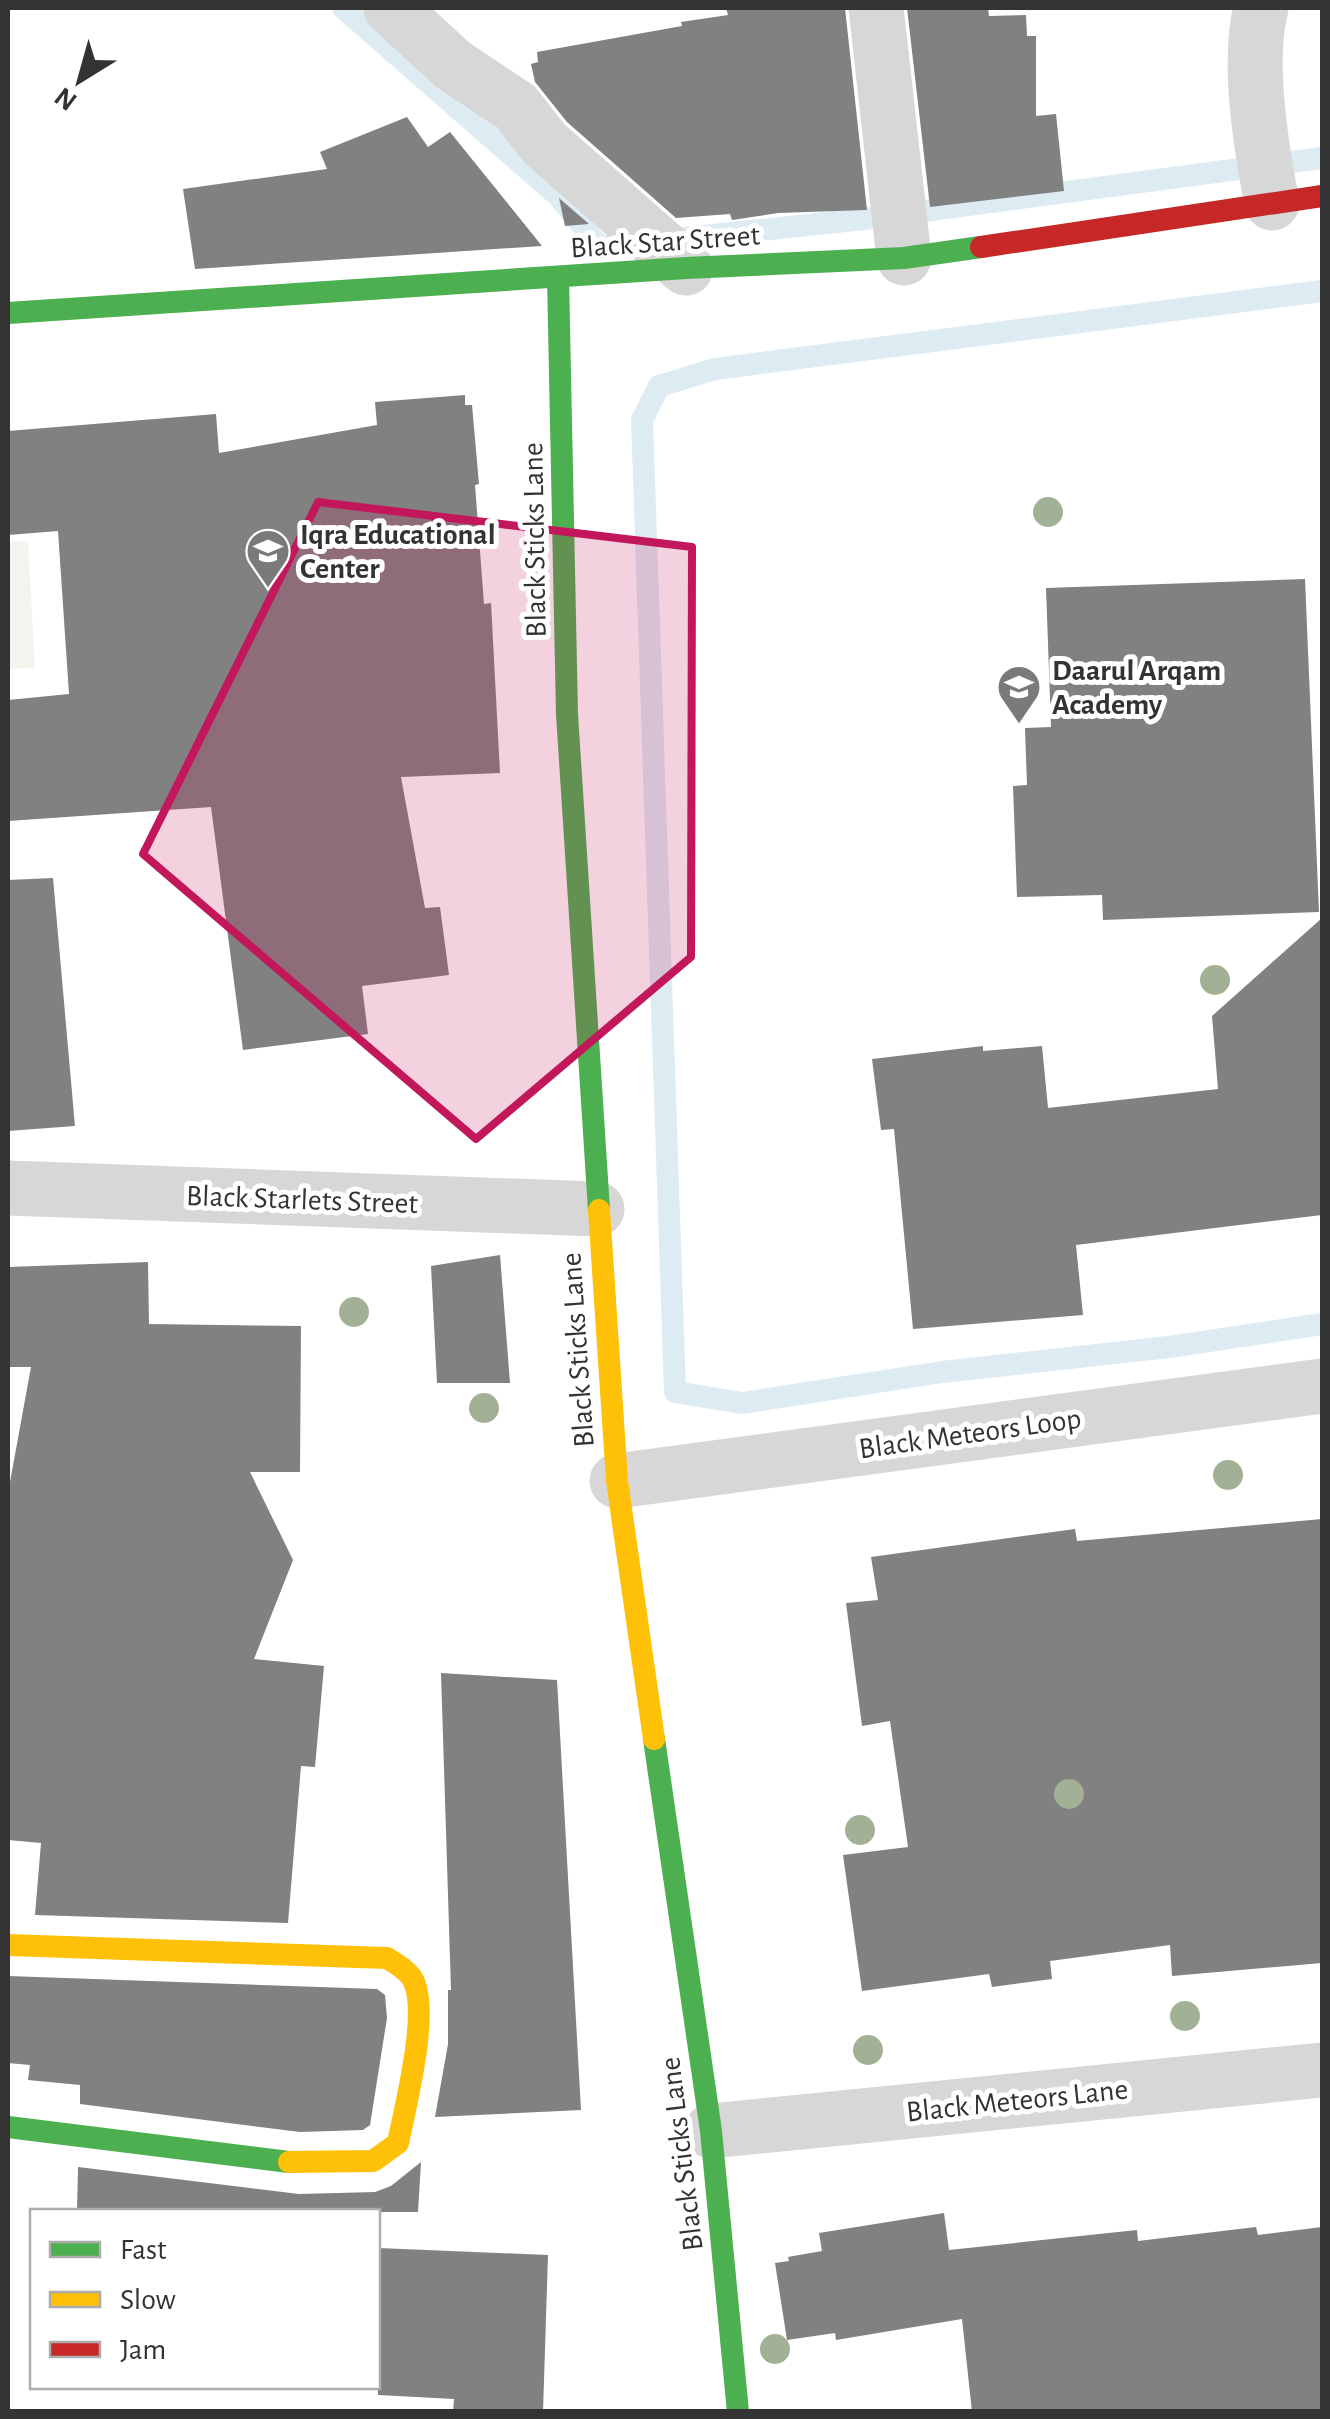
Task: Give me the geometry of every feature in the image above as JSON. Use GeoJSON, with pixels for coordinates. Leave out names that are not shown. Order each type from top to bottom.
{"type":"FeatureCollection","features":[{"type":"Feature","properties":{"kind":"street"},"geometry":{"type":"LineString","coordinates":[[391,8],[453,65],[516,106],[544,144],[686,268]]}},
{"type":"Feature","properties":{"kind":"street"},"geometry":{"type":"LineString","coordinates":[[876,8],[904,258]]}},
{"type":"Feature","properties":{"kind":"street"},"geometry":{"type":"LineString","coordinates":[[1260,8],[1254,36],[1264,152],[1298,199]]}},
{"type":"Feature","properties":{"kind":"street","name":"Black Star Street"},"geometry":{"type":"LineString","coordinates":[[8,313],[686,268],[904,258],[1298,199]]}},
{"type":"Feature","properties":{"kind":"street","name":"Black Sticks Lane"},"geometry":{"type":"LineString","coordinates":[[558,278],[567,714],[616,1480],[711,2131],[738,2412]]}},
{"type":"Feature","properties":{"kind":"street","name":"Black Starlets Street"},"geometry":{"type":"LineString","coordinates":[[8,1188],[597,1210]]}},
{"type":"Feature","properties":{"kind":"street","name":"Black Meteors Loop"},"geometry":{"type":"LineString","coordinates":[[616,1480],[1322,1386]]}},
{"type":"Feature","properties":{"kind":"street"},"geometry":{"type":"LineString","coordinates":[[8,1946],[387,1958],[407,1972],[416,1988],[416,2048],[398,2143],[373,2161],[298,2164],[8,2127]]}},
{"type":"Feature","properties":{"kind":"street","name":"Black Meteors Lane"},"geometry":{"type":"LineString","coordinates":[[711,2131],[1322,2070]]}},
{"type":"Feature","properties":{"kind":"highlighted area"},"geometry":{"type":"Polygon","coordinates":[[[318,502],[692,547],[691,957],[476,1139],[143,854],[318,502]]]}},
{"type":"Feature","properties":{"kind":"shaded area"},"geometry":{"type":"Polygon","coordinates":[[[28,541],[35,668],[8,669],[8,542],[28,541]]]}},
{"type":"Feature","properties":{"kind":"building"},"geometry":{"type":"Polygon","coordinates":[[[726,8],[845,8],[867,210],[778,213],[732,220],[730,214],[676,218],[567,122],[535,82],[531,64],[538,62],[537,52],[682,26],[681,22],[728,15],[726,8]]]}},
{"type":"Feature","properties":{"kind":"building"},"geometry":{"type":"Polygon","coordinates":[[[907,8],[988,8],[989,16],[1026,15],[1027,36],[1036,36],[1036,116],[1056,114],[1064,191],[930,207],[907,8]]]}},
{"type":"Feature","properties":{"kind":"building"},"geometry":{"type":"Polygon","coordinates":[[[407,117],[428,147],[450,132],[542,246],[195,269],[183,189],[327,169],[320,152],[407,117]]]}},
{"type":"Feature","properties":{"kind":"building"},"geometry":{"type":"Polygon","coordinates":[[[559,198],[589,224],[565,226],[559,198]]]}},
{"type":"Feature","properties":{"kind":"building","name":"Iqra Educational Center"},"geometry":{"type":"Polygon","coordinates":[[[465,395],[465,405],[472,405],[484,604],[491,603],[500,773],[401,777],[425,908],[440,907],[449,975],[362,986],[368,1034],[243,1050],[211,807],[8,821],[8,700],[69,694],[58,531],[8,535],[8,431],[216,414],[219,453],[377,425],[375,402],[465,395]]]}},
{"type":"Feature","properties":{"kind":"building"},"geometry":{"type":"Polygon","coordinates":[[[1305,579],[1319,912],[1103,920],[1102,895],[1017,897],[1013,786],[1027,785],[1025,728],[1051,727],[1046,588],[1305,579]]]}},
{"type":"Feature","properties":{"kind":"building"},"geometry":{"type":"Polygon","coordinates":[[[53,878],[75,1126],[8,1131],[8,880],[53,878]]]}},
{"type":"Feature","properties":{"kind":"building"},"geometry":{"type":"Polygon","coordinates":[[[1322,918],[1322,1215],[1076,1245],[1083,1315],[913,1329],[894,1129],[881,1130],[872,1059],[983,1046],[983,1051],[1042,1046],[1048,1108],[1218,1089],[1212,1016],[1322,918]]]}},
{"type":"Feature","properties":{"kind":"building"},"geometry":{"type":"Polygon","coordinates":[[[500,1255],[510,1383],[437,1383],[431,1266],[500,1255]]]}},
{"type":"Feature","properties":{"kind":"building"},"geometry":{"type":"Polygon","coordinates":[[[148,1262],[149,1324],[301,1326],[300,1472],[250,1472],[293,1560],[254,1659],[324,1666],[315,1767],[301,1766],[288,1923],[35,1915],[41,1843],[8,1840],[8,1493],[31,1367],[8,1367],[8,1267],[148,1262]]]}},
{"type":"Feature","properties":{"kind":"building"},"geometry":{"type":"Polygon","coordinates":[[[1322,1519],[1322,1963],[1172,1976],[1170,1945],[1050,1961],[1052,1979],[992,1987],[989,1974],[862,1991],[843,1855],[908,1847],[890,1721],[862,1726],[846,1603],[878,1600],[871,1557],[1075,1529],[1077,1541],[1322,1519]]]}},
{"type":"Feature","properties":{"kind":"building"},"geometry":{"type":"Polygon","coordinates":[[[441,1673],[557,1680],[581,2110],[435,2117],[448,2044],[451,1990],[441,1673]]]}},
{"type":"Feature","properties":{"kind":"building"},"geometry":{"type":"Polygon","coordinates":[[[8,1976],[377,1989],[385,1995],[387,2018],[370,2125],[363,2130],[300,2132],[80,2104],[80,2085],[28,2080],[30,2065],[8,2063],[8,1976]]]}},
{"type":"Feature","properties":{"kind":"building"},"geometry":{"type":"Polygon","coordinates":[[[421,2162],[418,2212],[77,2209],[78,2167],[299,2194],[375,2192],[391,2186],[421,2162]]]}},
{"type":"Feature","properties":{"kind":"building"},"geometry":{"type":"Polygon","coordinates":[[[944,2213],[949,2250],[1137,2230],[1138,2241],[1256,2227],[1258,2235],[1322,2227],[1322,2412],[972,2412],[962,2319],[836,2340],[835,2333],[787,2340],[775,2263],[822,2251],[819,2233],[944,2213]]]}},
{"type":"Feature","properties":{"kind":"building"},"geometry":{"type":"Polygon","coordinates":[[[380,2248],[548,2255],[543,2412],[453,2412],[454,2399],[378,2395],[380,2248]]]}},
{"type":"Feature","properties":{"kind":"waterway"},"geometry":{"type":"LineString","coordinates":[[343,8],[558,196],[600,247],[629,244]]}},
{"type":"Feature","properties":{"kind":"waterway"},"geometry":{"type":"LineString","coordinates":[[666,240],[864,219],[1322,158]]}},
{"type":"Feature","properties":{"kind":"waterway"},"geometry":{"type":"LineString","coordinates":[[1322,291],[715,369],[659,386],[642,420],[675,1392],[742,1403],[942,1372],[1169,1347],[1322,1324]]}},
{"type":"Feature","properties":{"kind":"traffic: fast"},"geometry":{"type":"LineString","coordinates":[[8,313],[686,268],[904,258],[981,247]]}},
{"type":"Feature","properties":{"kind":"traffic: fast"},"geometry":{"type":"LineString","coordinates":[[558,277],[567,714],[599,1210]]}},
{"type":"Feature","properties":{"kind":"traffic: fast"},"geometry":{"type":"LineString","coordinates":[[654,1739],[711,2131],[738,2412]]}},
{"type":"Feature","properties":{"kind":"traffic: fast"},"geometry":{"type":"LineString","coordinates":[[8,2127],[289,2162]]}},
{"type":"Feature","properties":{"kind":"traffic: slow"},"geometry":{"type":"LineString","coordinates":[[599,1210],[617,1481],[654,1739]]}},
{"type":"Feature","properties":{"kind":"traffic: slow"},"geometry":{"type":"LineString","coordinates":[[8,1945],[387,1958],[404,1969],[412,1978],[419,2012],[415,2059],[398,2143],[373,2161],[289,2162]]}},
{"type":"Feature","properties":{"kind":"traffic: jam"},"geometry":{"type":"LineString","coordinates":[[981,247],[1322,196]]}},
{"type":"Feature","properties":{"kind":"place","name":"Iqra Educational Center"},"geometry":{"type":"Point","coordinates":[268,589]}},
{"type":"Feature","properties":{"kind":"place","name":"Daarul Arqam Academy"},"geometry":{"type":"Point","coordinates":[1019,725]}}]}
